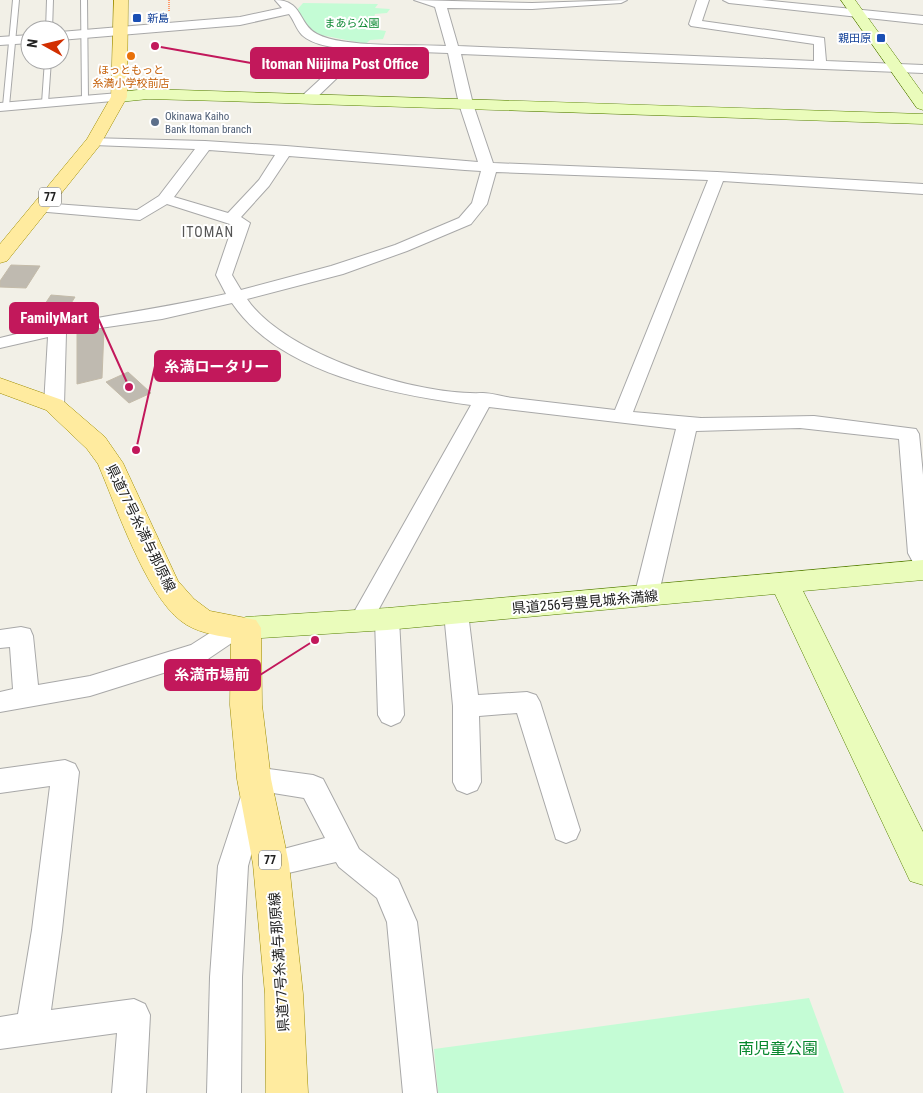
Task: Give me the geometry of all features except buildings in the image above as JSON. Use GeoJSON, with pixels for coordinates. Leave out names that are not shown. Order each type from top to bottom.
{"type":"FeatureCollection","features":[{"type":"Feature","properties":{"kind":"main road","name":"77"},"geometry":{"type":"LineString","coordinates":[[2,257],[94,142],[119,97],[121,81],[121,0]]}},
{"type":"Feature","properties":{"kind":"main road","name":"県道77号糸満与那原線"},"geometry":{"type":"LineString","coordinates":[[0,385],[54,405],[96,443],[110,463],[166,586],[178,602],[192,615],[208,623],[241,628],[246,705],[255,784],[271,864],[284,994],[286,1093]]}},
{"type":"Feature","properties":{"kind":"main road","name":"県道77号糸満与那原線"},"geometry":{"type":"LineString","coordinates":[[0,400],[82,430]]}},
{"type":"Feature","properties":{"kind":"street"},"geometry":{"type":"LineString","coordinates":[[279,0],[285,7],[298,15],[305,32],[333,42],[363,46],[923,69]]}},
{"type":"Feature","properties":{"kind":"street"},"geometry":{"type":"LineString","coordinates":[[420,0],[441,3],[532,6],[621,0]]}},
{"type":"Feature","properties":{"kind":"street"},"geometry":{"type":"LineString","coordinates":[[703,0],[695,24],[820,41],[820,65]]}},
{"type":"Feature","properties":{"kind":"street"},"geometry":{"type":"LineString","coordinates":[[729,0],[923,20]]}},
{"type":"Feature","properties":{"kind":"street"},"geometry":{"type":"LineString","coordinates":[[848,0],[923,105]]}},
{"type":"Feature","properties":{"kind":"street"},"geometry":{"type":"LineString","coordinates":[[0,343],[57,329],[162,314],[236,297],[337,270],[431,237],[458,225],[476,210],[489,174],[466,104],[466,95],[441,3]]}},
{"type":"Feature","properties":{"kind":"street"},"geometry":{"type":"LineString","coordinates":[[70,35],[251,20],[291,10]]}},
{"type":"Feature","properties":{"kind":"street"},"geometry":{"type":"LineString","coordinates":[[6,41],[20,39]]}},
{"type":"Feature","properties":{"kind":"street"},"geometry":{"type":"LineString","coordinates":[[307,99],[363,46]]}},
{"type":"Feature","properties":{"kind":"street"},"geometry":{"type":"LineString","coordinates":[[3,106],[156,94],[923,119]]}},
{"type":"Feature","properties":{"kind":"street"},"geometry":{"type":"LineString","coordinates":[[94,142],[205,145],[487,166],[716,176],[923,189]]}},
{"type":"Feature","properties":{"kind":"street"},"geometry":{"type":"LineString","coordinates":[[41,208],[140,215],[164,198],[205,145]]}},
{"type":"Feature","properties":{"kind":"street"},"geometry":{"type":"LineString","coordinates":[[231,219],[264,183],[286,150]]}},
{"type":"Feature","properties":{"kind":"street"},"geometry":{"type":"LineString","coordinates":[[622,416],[716,176]]}},
{"type":"Feature","properties":{"kind":"street"},"geometry":{"type":"LineString","coordinates":[[164,198],[242,223],[224,275],[236,297],[258,323],[320,361],[361,377],[398,387],[687,424],[800,422],[909,434],[919,553],[923,560]]}},
{"type":"Feature","properties":{"kind":"street"},"geometry":{"type":"LineString","coordinates":[[0,336],[24,330],[57,329]]}},
{"type":"Feature","properties":{"kind":"street"},"geometry":{"type":"LineString","coordinates":[[54,405],[57,329]]}},
{"type":"Feature","properties":{"kind":"street"},"geometry":{"type":"LineString","coordinates":[[391,715],[374,620],[484,399]]}},
{"type":"Feature","properties":{"kind":"street"},"geometry":{"type":"LineString","coordinates":[[646,596],[687,424]]}},
{"type":"Feature","properties":{"kind":"street","name":"県道256号豊見城糸満線"},"geometry":{"type":"LineString","coordinates":[[241,628],[374,620],[923,570]]}},
{"type":"Feature","properties":{"kind":"street"},"geometry":{"type":"LineString","coordinates":[[784,582],[923,869]]}},
{"type":"Feature","properties":{"kind":"street"},"geometry":{"type":"LineString","coordinates":[[456,613],[466,706],[468,782]]}},
{"type":"Feature","properties":{"kind":"street"},"geometry":{"type":"LineString","coordinates":[[0,702],[90,686],[199,652],[241,628]]}},
{"type":"Feature","properties":{"kind":"street"},"geometry":{"type":"LineString","coordinates":[[0,639],[21,636],[26,698]]}},
{"type":"Feature","properties":{"kind":"street"},"geometry":{"type":"LineString","coordinates":[[466,706],[527,702],[566,830]]}},
{"type":"Feature","properties":{"kind":"street"},"geometry":{"type":"LineString","coordinates":[[0,781],[65,772],[47,930],[32,1029]]}},
{"type":"Feature","properties":{"kind":"street"},"geometry":{"type":"LineString","coordinates":[[224,1093],[226,977],[233,866],[255,784],[313,786],[350,858],[388,889],[402,922],[420,1093]]}},
{"type":"Feature","properties":{"kind":"street"},"geometry":{"type":"LineString","coordinates":[[271,864],[343,847]]}},
{"type":"Feature","properties":{"kind":"street"},"geometry":{"type":"LineString","coordinates":[[0,1033],[134,1015],[129,1093]]}},
{"type":"Feature","properties":{"kind":"lane"},"geometry":{"type":"LineString","coordinates":[[3,106],[6,41],[16,0]]}},
{"type":"Feature","properties":{"kind":"lane"},"geometry":{"type":"LineString","coordinates":[[49,20],[50,0]]}},
{"type":"Feature","properties":{"kind":"lane"},"geometry":{"type":"LineString","coordinates":[[84,0],[85,100]]}},
{"type":"Feature","properties":{"kind":"lane"},"geometry":{"type":"LineString","coordinates":[[45,103],[47,70]]}},
{"type":"Feature","properties":{"kind":"green space","name":"まあら公園"},"geometry":{"type":"Polygon","coordinates":[[[303,3],[378,4],[375,8],[390,9],[387,13],[375,14],[371,29],[386,31],[383,39],[370,40],[366,44],[321,35],[307,29],[296,11],[303,3]]]}},
{"type":"Feature","properties":{"kind":"green space","name":"南児童公園"},"geometry":{"type":"Polygon","coordinates":[[[809,998],[844,1093],[438,1093],[434,1049],[809,998]]]}},
{"type":"Feature","properties":{"kind":"place","name":"新島"},"geometry":{"type":"Point","coordinates":[137,18]}},
{"type":"Feature","properties":{"kind":"place","name":"親田原"},"geometry":{"type":"Point","coordinates":[881,38]}},
{"type":"Feature","properties":{"kind":"place","name":"Itoman Niijima Post Office"},"geometry":{"type":"Point","coordinates":[155,46]}},
{"type":"Feature","properties":{"kind":"place","name":"ほっともっと 糸満小学校前店"},"geometry":{"type":"Point","coordinates":[131,56]}},
{"type":"Feature","properties":{"kind":"place","name":"Okinawa Kaiho Bank Itoman branch"},"geometry":{"type":"Point","coordinates":[155,122]}},
{"type":"Feature","properties":{"kind":"place","name":"FamilyMart"},"geometry":{"type":"Point","coordinates":[129,387]}},
{"type":"Feature","properties":{"kind":"place","name":"糸満ロータリー"},"geometry":{"type":"Point","coordinates":[136,450]}},
{"type":"Feature","properties":{"kind":"place","name":"糸満市場前"},"geometry":{"type":"Point","coordinates":[315,640]}},
{"type":"Feature","properties":{"kind":"district","name":"ITOMAN"},"geometry":{"type":"Point","coordinates":[208,232]}}]}
